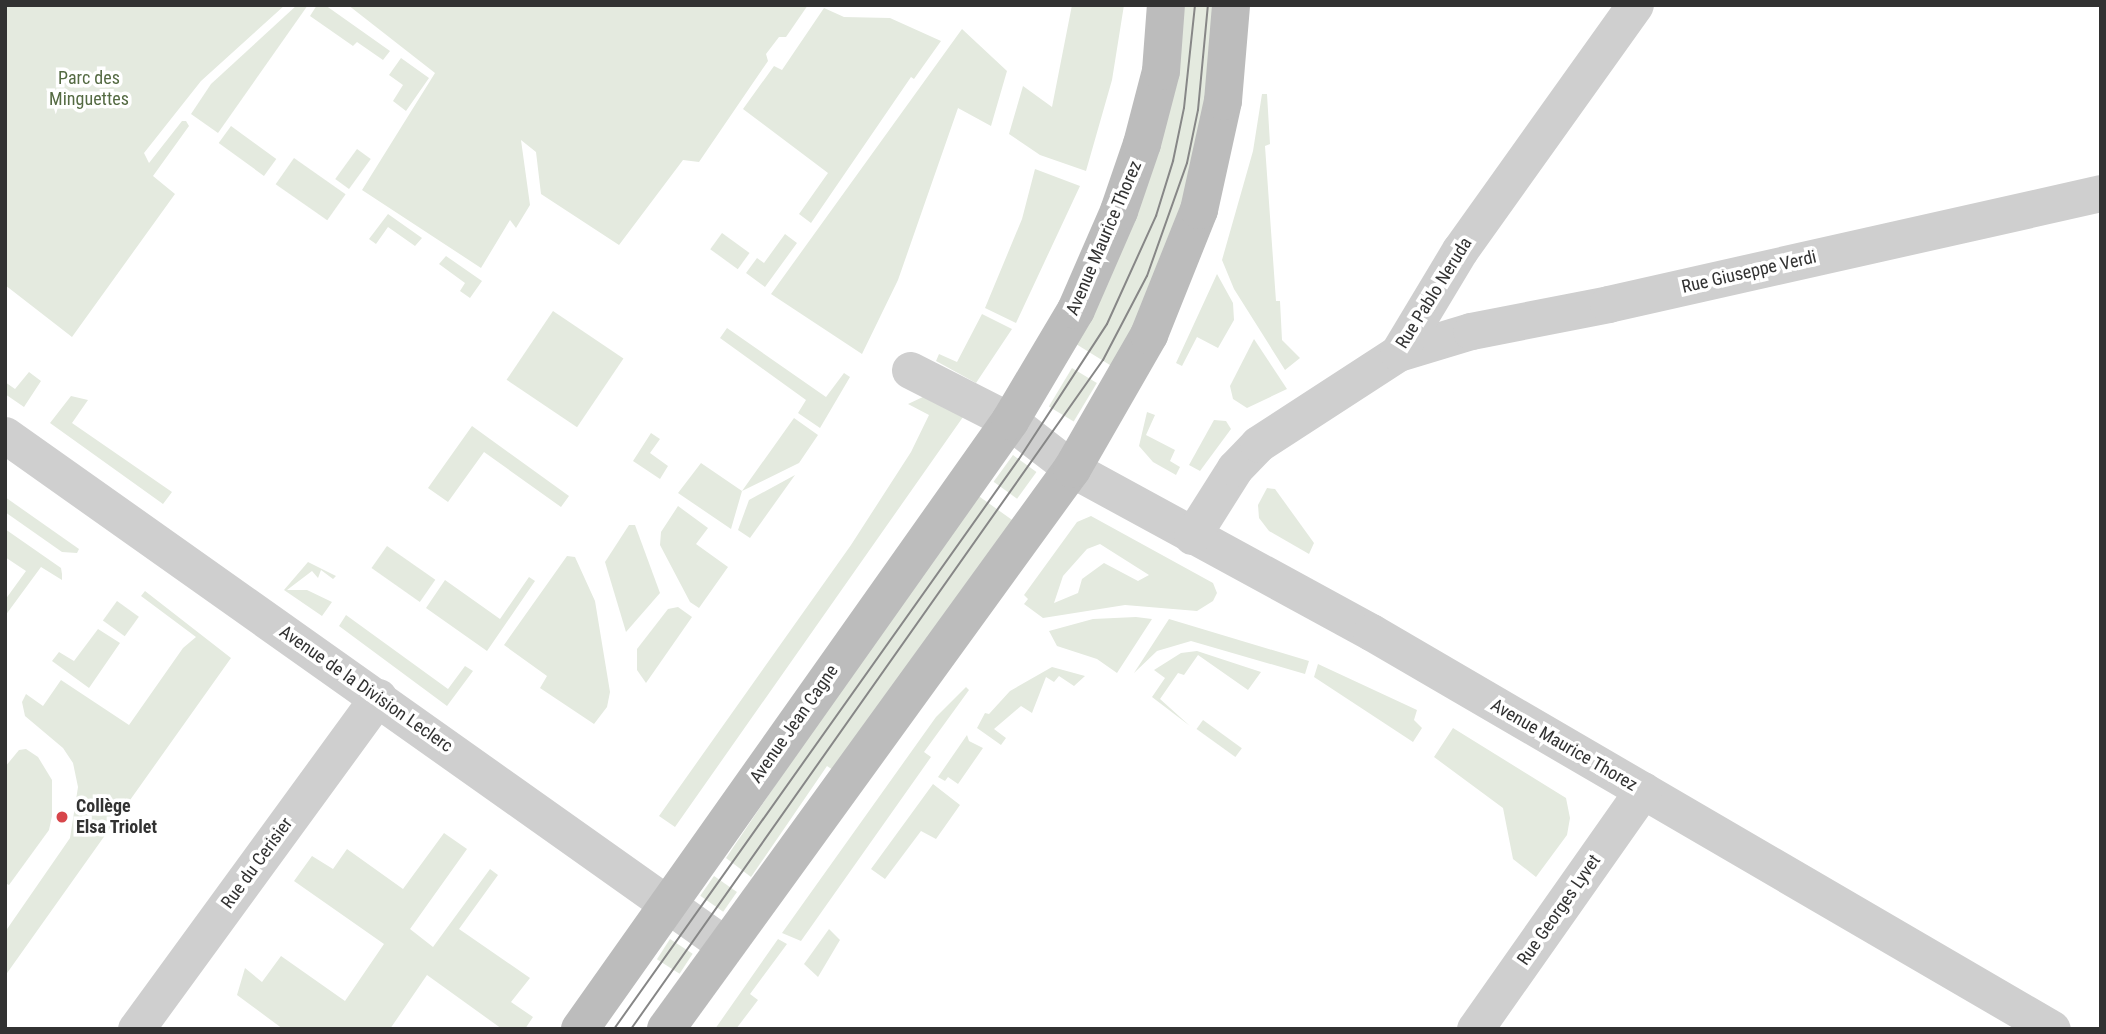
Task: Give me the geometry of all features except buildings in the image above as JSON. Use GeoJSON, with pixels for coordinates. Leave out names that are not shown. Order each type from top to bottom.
{"type":"FeatureCollection","features":[{"type":"Feature","properties":{"kind":"street","name":"Avenue Maurice Thorez"},"geometry":{"type":"LineString","coordinates":[[1166,5],[1161,71],[1119,211],[1076,310],[1010,421],[1072,469],[1371,632],[2052,1029]]}},
{"type":"Feature","properties":{"kind":"street"},"geometry":{"type":"LineString","coordinates":[[666,1029],[1072,469],[1149,335],[1199,210],[1223,101],[1231,5]]}},
{"type":"Feature","properties":{"kind":"street","name":"Rue Pablo Neruda"},"geometry":{"type":"LineString","coordinates":[[1192,536],[1236,468],[1258,444],[1398,353],[1460,250],[1635,5]]}},
{"type":"Feature","properties":{"kind":"street","name":"Rue Giuseppe Verdi"},"geometry":{"type":"LineString","coordinates":[[1398,353],[1471,331],[1608,304],[2101,192]]}},
{"type":"Feature","properties":{"kind":"street"},"geometry":{"type":"LineString","coordinates":[[910,369],[1010,421]]}},
{"type":"Feature","properties":{"kind":"street","name":"Avenue Jean Cagne"},"geometry":{"type":"LineString","coordinates":[[580,1029],[1010,421]]}},
{"type":"Feature","properties":{"kind":"street","name":"Avenue de la Division Leclerc"},"geometry":{"type":"LineString","coordinates":[[5,436],[378,697],[725,945]]}},
{"type":"Feature","properties":{"kind":"street","name":"Rue du Cerisier"},"geometry":{"type":"LineString","coordinates":[[136,1029],[378,697]]}},
{"type":"Feature","properties":{"kind":"street","name":"Rue Georges Lyvet"},"geometry":{"type":"LineString","coordinates":[[1475,1029],[1643,790]]}},
{"type":"Feature","properties":{"kind":"green space","name":"Parc des Minguettes"},"geometry":{"type":"Polygon","coordinates":[[[5,5],[285,5],[201,81],[144,153],[149,163],[182,121],[186,121],[189,126],[153,176],[175,194],[72,337],[5,285],[5,5]]]}},
{"type":"Feature","properties":{"kind":"green space"},"geometry":{"type":"Polygon","coordinates":[[[297,5],[308,5],[218,133],[191,114],[211,84],[297,5]]]}},
{"type":"Feature","properties":{"kind":"green space"},"geometry":{"type":"Polygon","coordinates":[[[317,5],[325,5],[390,51],[383,60],[357,42],[353,46],[310,16],[317,5]]]}},
{"type":"Feature","properties":{"kind":"green space"},"geometry":{"type":"Polygon","coordinates":[[[348,5],[808,5],[786,37],[779,37],[766,54],[768,61],[699,162],[683,160],[619,245],[541,194],[536,152],[521,140],[530,205],[516,228],[510,220],[481,268],[362,190],[435,73],[348,5]]]}},
{"type":"Feature","properties":{"kind":"green space"},"geometry":{"type":"Polygon","coordinates":[[[1072,5],[1124,5],[1112,80],[1086,171],[1040,155],[1009,134],[1023,86],[1052,107],[1072,5]]]}},
{"type":"Feature","properties":{"kind":"green space"},"geometry":{"type":"Polygon","coordinates":[[[1180,5],[1222,5],[1197,175],[1118,370],[1076,344],[1180,5]]]}},
{"type":"Feature","properties":{"kind":"green space"},"geometry":{"type":"Polygon","coordinates":[[[824,8],[844,17],[890,18],[941,41],[914,79],[911,77],[811,223],[799,214],[828,173],[743,109],[774,66],[782,70],[824,8]]]}},
{"type":"Feature","properties":{"kind":"green space"},"geometry":{"type":"Polygon","coordinates":[[[962,29],[1007,71],[991,126],[958,108],[898,280],[862,354],[771,294],[962,29]]]}},
{"type":"Feature","properties":{"kind":"green space"},"geometry":{"type":"Polygon","coordinates":[[[401,58],[429,78],[406,111],[393,101],[403,85],[389,75],[401,58]]]}},
{"type":"Feature","properties":{"kind":"green space"},"geometry":{"type":"Polygon","coordinates":[[[1262,94],[1267,94],[1270,144],[1265,146],[1276,301],[1280,301],[1282,340],[1300,358],[1285,370],[1234,289],[1222,260],[1253,151],[1262,94]]]}},
{"type":"Feature","properties":{"kind":"green space"},"geometry":{"type":"Polygon","coordinates":[[[231,126],[276,159],[264,176],[219,143],[231,126]]]}},
{"type":"Feature","properties":{"kind":"green space"},"geometry":{"type":"Polygon","coordinates":[[[357,149],[371,159],[349,189],[335,179],[357,149]]]}},
{"type":"Feature","properties":{"kind":"green space"},"geometry":{"type":"Polygon","coordinates":[[[294,158],[346,194],[327,220],[276,184],[294,158]]]}},
{"type":"Feature","properties":{"kind":"green space"},"geometry":{"type":"Polygon","coordinates":[[[1035,169],[1080,186],[1016,323],[985,308],[1022,219],[1035,169]]]}},
{"type":"Feature","properties":{"kind":"green space"},"geometry":{"type":"Polygon","coordinates":[[[388,214],[422,238],[415,246],[388,227],[376,244],[369,239],[388,214]]]}},
{"type":"Feature","properties":{"kind":"green space"},"geometry":{"type":"Polygon","coordinates":[[[722,233],[750,253],[738,269],[710,249],[722,233]]]}},
{"type":"Feature","properties":{"kind":"green space"},"geometry":{"type":"Polygon","coordinates":[[[785,234],[797,243],[765,287],[746,273],[757,258],[764,263],[785,234]]]}},
{"type":"Feature","properties":{"kind":"green space"},"geometry":{"type":"Polygon","coordinates":[[[446,256],[482,281],[470,298],[460,291],[465,283],[439,264],[446,256]]]}},
{"type":"Feature","properties":{"kind":"green space"},"geometry":{"type":"Polygon","coordinates":[[[1217,274],[1233,303],[1234,320],[1218,348],[1197,337],[1182,366],[1176,363],[1217,274]]]}},
{"type":"Feature","properties":{"kind":"green space"},"geometry":{"type":"Polygon","coordinates":[[[553,311],[623,359],[577,427],[507,380],[553,311]]]}},
{"type":"Feature","properties":{"kind":"green space"},"geometry":{"type":"Polygon","coordinates":[[[982,314],[1012,329],[976,383],[936,361],[939,354],[957,362],[982,314]]]}},
{"type":"Feature","properties":{"kind":"green space"},"geometry":{"type":"Polygon","coordinates":[[[727,328],[826,397],[844,373],[850,377],[820,428],[798,413],[806,400],[720,338],[727,328]]]}},
{"type":"Feature","properties":{"kind":"green space"},"geometry":{"type":"Polygon","coordinates":[[[1254,339],[1287,389],[1247,408],[1233,399],[1230,386],[1254,339]]]}},
{"type":"Feature","properties":{"kind":"green space"},"geometry":{"type":"Polygon","coordinates":[[[1072,368],[1097,383],[1074,422],[1049,407],[1072,368]]]}},
{"type":"Feature","properties":{"kind":"green space"},"geometry":{"type":"Polygon","coordinates":[[[29,372],[41,381],[24,407],[5,394],[5,382],[15,389],[29,372]]]}},
{"type":"Feature","properties":{"kind":"green space"},"geometry":{"type":"Polygon","coordinates":[[[71,396],[88,400],[72,423],[172,492],[163,504],[50,423],[71,396]]]}},
{"type":"Feature","properties":{"kind":"green space"},"geometry":{"type":"Polygon","coordinates":[[[925,396],[963,417],[675,827],[659,816],[851,545],[911,452],[929,415],[908,404],[925,396]]]}},
{"type":"Feature","properties":{"kind":"green space"},"geometry":{"type":"Polygon","coordinates":[[[1147,412],[1155,415],[1146,435],[1175,450],[1170,461],[1180,467],[1176,475],[1153,462],[1139,446],[1147,412]]]}},
{"type":"Feature","properties":{"kind":"green space"},"geometry":{"type":"Polygon","coordinates":[[[794,418],[818,435],[799,463],[742,491],[794,418]]]}},
{"type":"Feature","properties":{"kind":"green space"},"geometry":{"type":"Polygon","coordinates":[[[1214,420],[1226,421],[1231,429],[1200,471],[1189,465],[1214,420]]]}},
{"type":"Feature","properties":{"kind":"green space"},"geometry":{"type":"Polygon","coordinates":[[[472,426],[569,496],[561,507],[484,452],[448,502],[428,488],[472,426]]]}},
{"type":"Feature","properties":{"kind":"green space"},"geometry":{"type":"Polygon","coordinates":[[[651,433],[660,439],[650,453],[668,466],[660,479],[633,461],[651,433]]]}},
{"type":"Feature","properties":{"kind":"green space"},"geometry":{"type":"Polygon","coordinates":[[[1013,455],[1036,472],[1017,499],[994,482],[1013,455]]]}},
{"type":"Feature","properties":{"kind":"green space"},"geometry":{"type":"Polygon","coordinates":[[[701,463],[742,491],[731,529],[678,493],[701,463]]]}},
{"type":"Feature","properties":{"kind":"green space"},"geometry":{"type":"Polygon","coordinates":[[[795,475],[750,538],[738,530],[749,500],[795,475]]]}},
{"type":"Feature","properties":{"kind":"green space"},"geometry":{"type":"Polygon","coordinates":[[[1267,488],[1275,489],[1314,543],[1309,554],[1269,531],[1259,518],[1258,505],[1267,488]]]}},
{"type":"Feature","properties":{"kind":"green space"},"geometry":{"type":"Polygon","coordinates":[[[973,492],[1015,522],[836,772],[827,766],[751,877],[726,858],[973,492]]]}},
{"type":"Feature","properties":{"kind":"green space"},"geometry":{"type":"Polygon","coordinates":[[[5,497],[79,549],[77,553],[62,552],[5,512],[5,497]]]}},
{"type":"Feature","properties":{"kind":"green space"},"geometry":{"type":"Polygon","coordinates":[[[678,506],[708,528],[696,544],[728,567],[699,608],[690,602],[660,545],[661,532],[678,506]]]}},
{"type":"Feature","properties":{"kind":"green space"},"geometry":{"type":"Polygon","coordinates":[[[1091,516],[1213,583],[1217,593],[1213,601],[1197,611],[1125,605],[1043,618],[1024,604],[1028,599],[1024,595],[1077,522],[1091,516]],[[1100,544],[1087,549],[1063,576],[1054,603],[1078,593],[1082,579],[1104,563],[1138,581],[1149,575],[1100,544]]]}},
{"type":"Feature","properties":{"kind":"green space"},"geometry":{"type":"Polygon","coordinates":[[[629,525],[635,525],[660,593],[626,632],[605,562],[629,525]]]}},
{"type":"Feature","properties":{"kind":"green space"},"geometry":{"type":"Polygon","coordinates":[[[5,529],[61,568],[62,580],[41,567],[5,616],[5,600],[26,571],[5,557],[5,529]]]}},
{"type":"Feature","properties":{"kind":"green space"},"geometry":{"type":"Polygon","coordinates":[[[387,546],[435,580],[420,602],[372,568],[387,546]]]}},
{"type":"Feature","properties":{"kind":"green space"},"geometry":{"type":"Polygon","coordinates":[[[567,556],[575,557],[595,601],[610,692],[607,707],[594,724],[540,688],[547,676],[504,645],[567,556]]]}},
{"type":"Feature","properties":{"kind":"green space"},"geometry":{"type":"Polygon","coordinates":[[[308,562],[336,576],[333,579],[321,570],[318,578],[312,571],[287,590],[307,590],[332,602],[322,616],[284,590],[308,562]]]}},
{"type":"Feature","properties":{"kind":"green space"},"geometry":{"type":"Polygon","coordinates":[[[529,577],[535,581],[487,651],[426,608],[445,580],[500,619],[529,577]]]}},
{"type":"Feature","properties":{"kind":"green space"},"geometry":{"type":"Polygon","coordinates":[[[145,591],[231,658],[5,976],[5,932],[70,838],[78,787],[73,763],[63,748],[25,716],[22,702],[26,694],[43,706],[61,680],[129,725],[183,648],[196,637],[141,596],[145,591]]]}},
{"type":"Feature","properties":{"kind":"green space"},"geometry":{"type":"Polygon","coordinates":[[[117,601],[139,617],[125,636],[103,620],[117,601]]]}},
{"type":"Feature","properties":{"kind":"green space"},"geometry":{"type":"Polygon","coordinates":[[[678,607],[692,617],[646,683],[637,670],[637,649],[668,609],[678,607]]]}},
{"type":"Feature","properties":{"kind":"green space"},"geometry":{"type":"Polygon","coordinates":[[[346,615],[448,689],[465,666],[473,671],[447,706],[339,626],[346,615]]]}},
{"type":"Feature","properties":{"kind":"green space"},"geometry":{"type":"Polygon","coordinates":[[[1093,619],[1152,619],[1117,673],[1097,659],[1057,646],[1049,631],[1093,619]]]}},
{"type":"Feature","properties":{"kind":"green space"},"geometry":{"type":"Polygon","coordinates":[[[1169,619],[1309,661],[1305,674],[1191,641],[1157,651],[1134,673],[1169,619]]]}},
{"type":"Feature","properties":{"kind":"green space"},"geometry":{"type":"Polygon","coordinates":[[[98,629],[120,643],[89,688],[52,661],[59,652],[74,661],[98,629]]]}},
{"type":"Feature","properties":{"kind":"green space"},"geometry":{"type":"Polygon","coordinates":[[[1197,651],[1261,672],[1248,690],[1198,655],[1184,675],[1178,673],[1160,699],[1190,726],[1152,697],[1165,678],[1154,670],[1181,653],[1197,651]]]}},
{"type":"Feature","properties":{"kind":"green space"},"geometry":{"type":"Polygon","coordinates":[[[1318,664],[1417,710],[1414,720],[1422,728],[1413,742],[1314,677],[1318,664]]]}},
{"type":"Feature","properties":{"kind":"green space"},"geometry":{"type":"Polygon","coordinates":[[[1052,667],[1085,676],[1074,686],[1059,676],[1054,682],[1046,677],[1032,713],[1021,706],[994,729],[1006,738],[1001,745],[977,728],[985,713],[989,714],[1010,691],[1052,667]]]}},
{"type":"Feature","properties":{"kind":"green space"},"geometry":{"type":"Polygon","coordinates":[[[966,687],[969,690],[924,752],[931,757],[801,941],[782,933],[936,717],[966,687]]]}},
{"type":"Feature","properties":{"kind":"green space"},"geometry":{"type":"Polygon","coordinates":[[[1203,720],[1242,748],[1235,757],[1197,729],[1203,720]]]}},
{"type":"Feature","properties":{"kind":"green space"},"geometry":{"type":"Polygon","coordinates":[[[1453,728],[1566,798],[1570,818],[1567,835],[1536,877],[1513,859],[1503,808],[1434,757],[1453,728]]]}},
{"type":"Feature","properties":{"kind":"green space"},"geometry":{"type":"Polygon","coordinates":[[[967,735],[969,741],[983,748],[958,784],[948,777],[945,781],[938,777],[967,735]]]}},
{"type":"Feature","properties":{"kind":"green space"},"geometry":{"type":"Polygon","coordinates":[[[26,749],[38,757],[52,780],[52,816],[49,830],[9,885],[5,883],[5,767],[19,750],[26,749]]]}},
{"type":"Feature","properties":{"kind":"green space"},"geometry":{"type":"Polygon","coordinates":[[[933,784],[960,805],[936,839],[921,831],[885,879],[871,869],[933,784]]]}},
{"type":"Feature","properties":{"kind":"green space"},"geometry":{"type":"Polygon","coordinates":[[[444,833],[467,849],[410,929],[433,947],[490,869],[498,875],[459,929],[530,978],[511,1002],[533,1017],[525,1029],[502,1029],[427,975],[390,1029],[283,1029],[237,995],[245,968],[262,982],[281,956],[345,1001],[384,944],[294,881],[312,856],[333,869],[347,849],[403,889],[444,833]]]}},
{"type":"Feature","properties":{"kind":"green space"},"geometry":{"type":"Polygon","coordinates":[[[714,876],[737,892],[723,912],[700,896],[714,876]]]}},
{"type":"Feature","properties":{"kind":"green space"},"geometry":{"type":"Polygon","coordinates":[[[829,929],[840,940],[818,977],[804,964],[829,929]]]}},
{"type":"Feature","properties":{"kind":"green space"},"geometry":{"type":"Polygon","coordinates":[[[670,939],[693,954],[680,974],[657,959],[670,939]]]}},
{"type":"Feature","properties":{"kind":"green space"},"geometry":{"type":"Polygon","coordinates":[[[778,939],[787,944],[750,994],[758,1000],[736,1029],[715,1029],[778,939]]]}},
{"type":"Feature","properties":{"kind":"tram line"},"geometry":{"type":"LineString","coordinates":[[614,1029],[1019,459],[1107,324],[1156,216],[1173,161],[1184,108],[1195,5]]}},
{"type":"Feature","properties":{"kind":"tram line"},"geometry":{"type":"LineString","coordinates":[[631,1029],[1103,360],[1147,276],[1187,163],[1198,110],[1208,5]]}},
{"type":"Feature","properties":{"kind":"place","name":"Collège Elsa Triolet"},"geometry":{"type":"Point","coordinates":[62,817]}}]}
